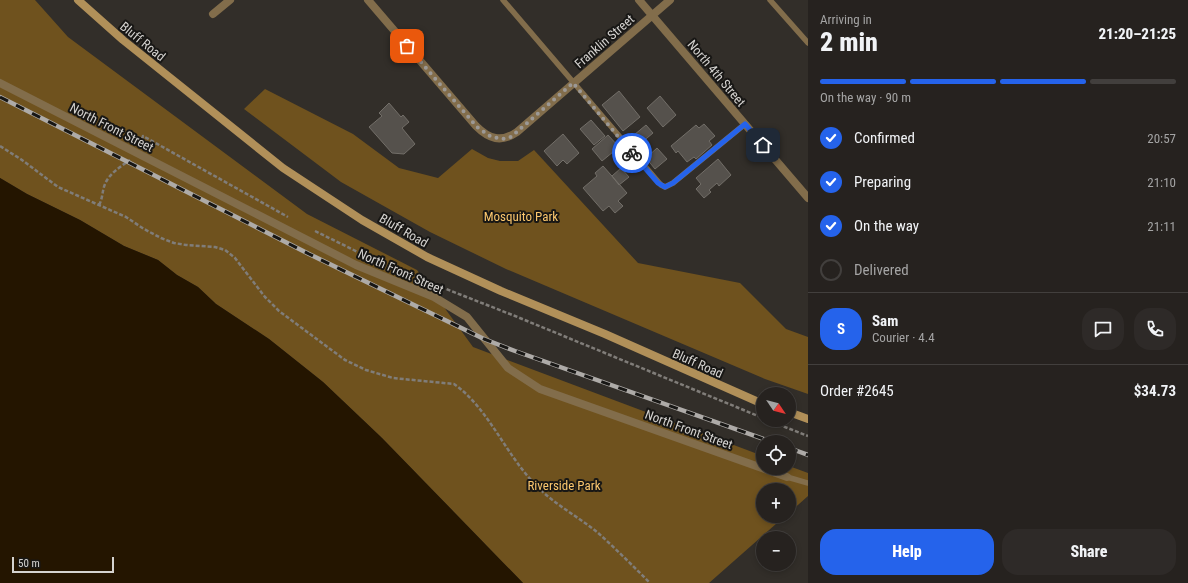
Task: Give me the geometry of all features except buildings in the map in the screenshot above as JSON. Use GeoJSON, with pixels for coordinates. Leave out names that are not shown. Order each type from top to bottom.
{"type":"FeatureCollection","features":[{"type":"Feature","properties":{"kind":"main road","name":"Bluff Road"},"geometry":{"type":"LineString","coordinates":[[78,0],[122,40],[283,168],[362,220],[427,257],[501,291],[605,334],[756,401]]}},
{"type":"Feature","properties":{"kind":"main road"},"geometry":{"type":"LineString","coordinates":[[796,415],[808,419]]}},
{"type":"Feature","properties":{"kind":"street"},"geometry":{"type":"LineString","coordinates":[[213,14],[230,0]]}},
{"type":"Feature","properties":{"kind":"street","name":"Franklin Street"},"geometry":{"type":"LineString","coordinates":[[368,0],[476,126],[483,132],[503,139],[511,137],[670,0]]}},
{"type":"Feature","properties":{"kind":"street","name":"North 4th Street"},"geometry":{"type":"LineString","coordinates":[[640,0],[808,198]]}},
{"type":"Feature","properties":{"kind":"street","name":"North Front Street"},"geometry":{"type":"LineString","coordinates":[[0,84],[356,265],[434,297],[467,317],[508,368],[540,389],[787,477]]}},
{"type":"Feature","properties":{"kind":"lane"},"geometry":{"type":"LineString","coordinates":[[503,0],[658,183],[665,187],[673,183],[745,124]]}},
{"type":"Feature","properties":{"kind":"lane"},"geometry":{"type":"LineString","coordinates":[[770,0],[808,43]]}},
{"type":"Feature","properties":{"kind":"lane"},"geometry":{"type":"LineString","coordinates":[[787,477],[808,484]]}},
{"type":"Feature","properties":{"kind":"path"},"geometry":{"type":"LineString","coordinates":[[99,205],[103,198],[106,183],[111,175],[138,154],[143,136],[291,218]]}},
{"type":"Feature","properties":{"kind":"path"},"geometry":{"type":"LineString","coordinates":[[0,146],[22,160],[58,187],[126,217],[150,232],[174,243],[215,247],[225,250],[235,258],[265,297],[279,311],[345,360],[366,370],[393,378],[454,384],[460,388],[478,407],[520,467],[533,482],[545,494],[597,532],[650,583]]}},
{"type":"Feature","properties":{"kind":"path"},"geometry":{"type":"LineString","coordinates":[[312,229],[369,257]]}},
{"type":"Feature","properties":{"kind":"path"},"geometry":{"type":"LineString","coordinates":[[440,287],[515,316],[756,415]]}},
{"type":"Feature","properties":{"kind":"path"},"geometry":{"type":"LineString","coordinates":[[785,427],[808,436]]}},
{"type":"Feature","properties":{"kind":"green space","name":"Riverside Park"},"geometry":{"type":"Polygon","coordinates":[[[0,0],[35,0],[68,37],[307,214],[417,270],[473,347],[756,453],[756,475],[796,475],[796,469],[808,473],[808,496],[796,507],[796,483],[756,483],[756,523],[777,523],[768,531],[756,531],[756,542],[709,583],[523,583],[382,438],[323,382],[269,339],[216,304],[198,287],[177,275],[158,260],[124,246],[80,220],[27,194],[0,178],[0,0]]]}},
{"type":"Feature","properties":{"kind":"green space","name":"Mosquito Park"},"geometry":{"type":"Polygon","coordinates":[[[265,89],[353,134],[399,168],[438,178],[472,149],[488,158],[500,161],[518,161],[534,150],[638,263],[740,283],[786,329],[808,337],[808,394],[796,390],[796,387],[788,387],[765,379],[506,269],[430,232],[341,182],[244,109],[265,89]]]}},
{"type":"Feature","properties":{"kind":"shaded area"},"geometry":{"type":"Polygon","coordinates":[[[0,178],[27,194],[80,220],[124,246],[158,260],[177,275],[198,287],[216,304],[269,339],[323,382],[382,438],[523,583],[0,583],[0,178]]]}},
{"type":"Feature","properties":{"kind":"railway"},"geometry":{"type":"LineString","coordinates":[[0,97],[309,254],[484,339],[756,436]]}},
{"type":"Feature","properties":{"kind":"railway"},"geometry":{"type":"LineString","coordinates":[[796,451],[808,455]]}},
{"type":"Feature","properties":{"kind":"way so far"},"geometry":{"type":"LineString","coordinates":[[407,46],[476,126],[490,136],[503,139],[511,137],[573,83],[632,153]]}},
{"type":"Feature","properties":{"kind":"route"},"geometry":{"type":"LineString","coordinates":[[632,153],[658,183],[665,187],[673,183],[745,124],[763,145]]}}]}
